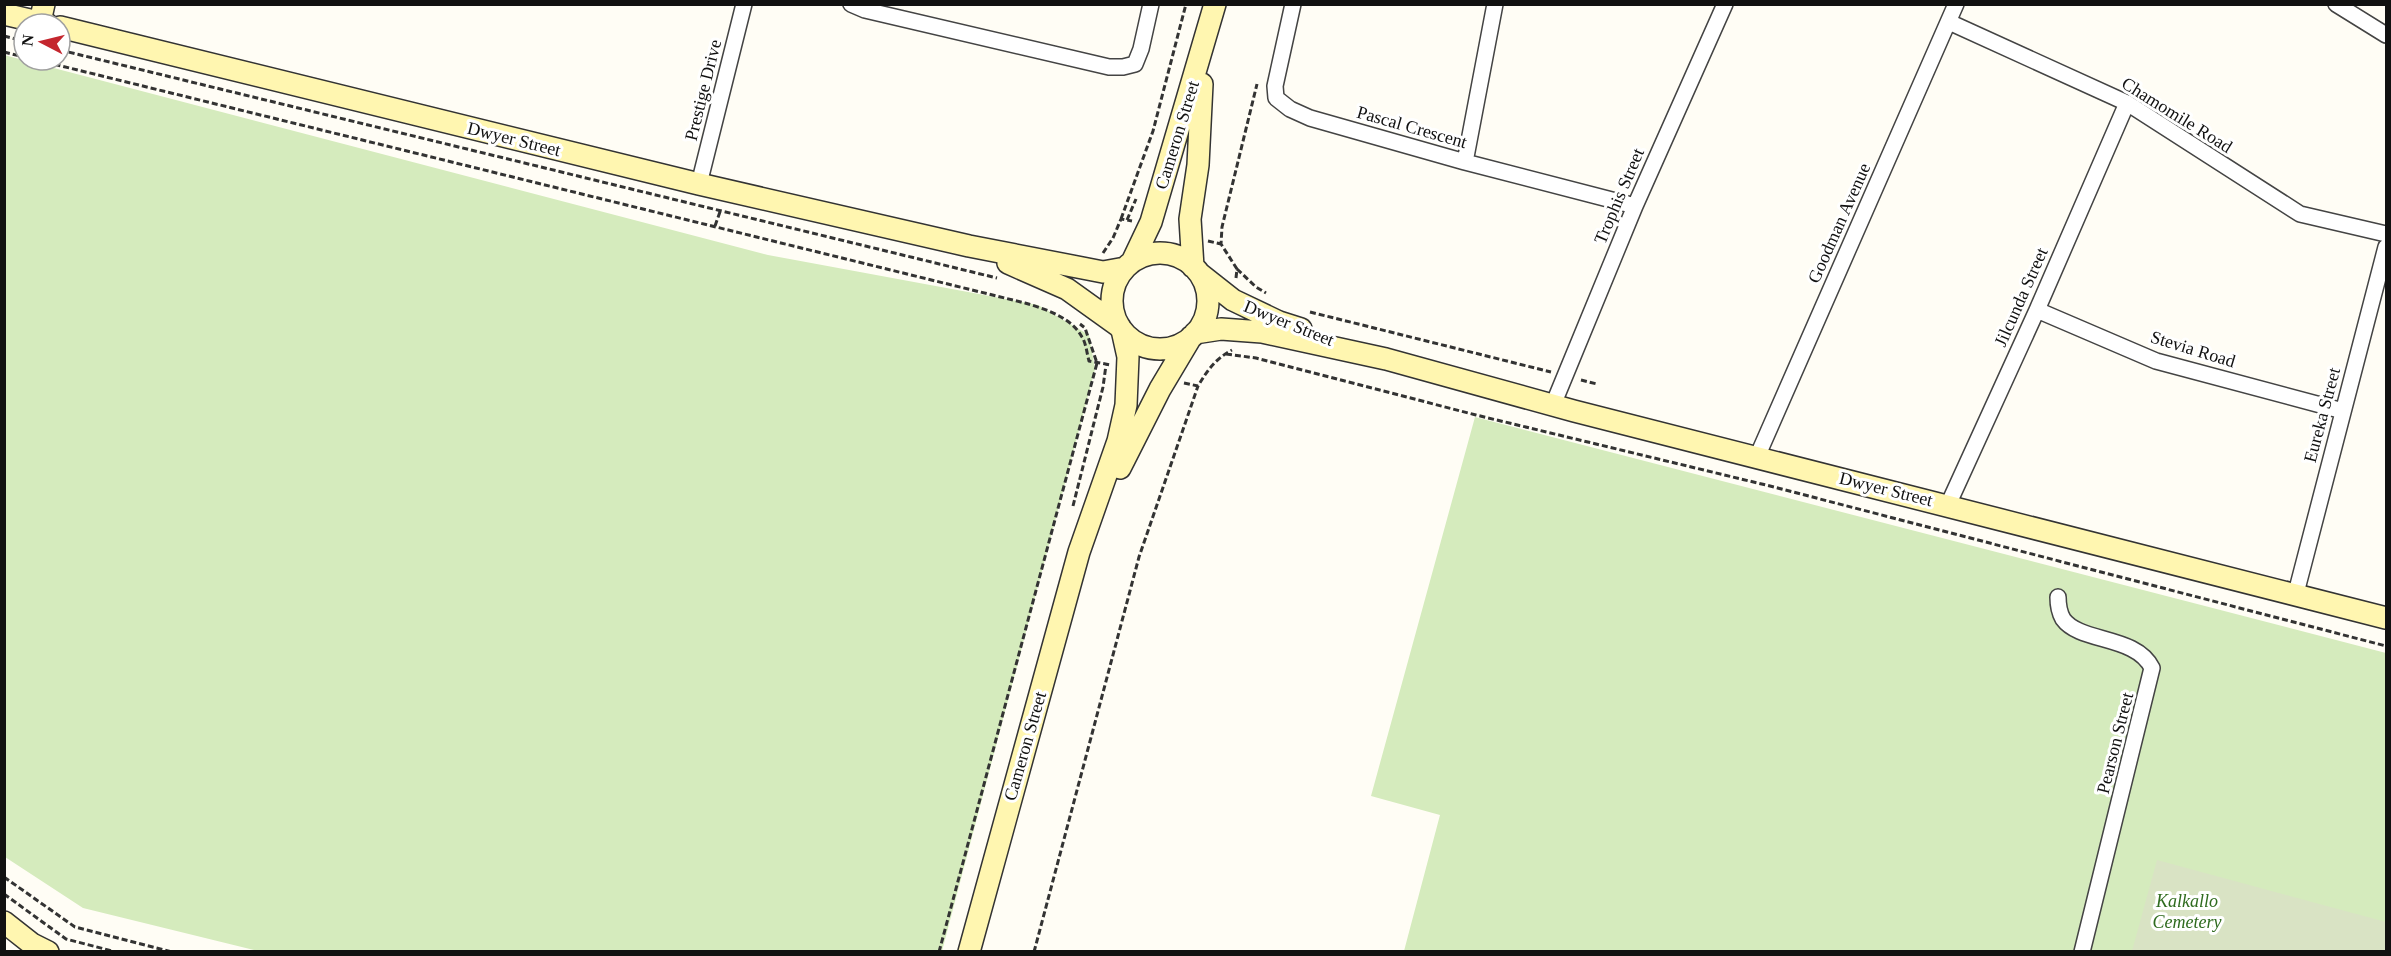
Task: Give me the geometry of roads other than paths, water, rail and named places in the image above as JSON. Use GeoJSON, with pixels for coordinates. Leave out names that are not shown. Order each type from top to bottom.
{"type":"FeatureCollection","features":[{"type":"Feature","properties":{"kind":"street","name":"Prestige Drive"},"geometry":{"type":"LineString","coordinates":[[699,184],[744,4]]}},
{"type":"Feature","properties":{"kind":"street"},"geometry":{"type":"LineString","coordinates":[[851,4],[865,10],[1097,65],[1123,68],[1135,64],[1141,49],[1151,4]]}},
{"type":"Feature","properties":{"kind":"street","name":"Cameron Street"},"geometry":{"type":"LineString","coordinates":[[1128,265],[1151,222],[1217,4]]}},
{"type":"Feature","properties":{"kind":"street","name":"Cameron Street"},"geometry":{"type":"LineString","coordinates":[[1196,270],[1190,219],[1198,165],[1200,94],[1217,4]]}},
{"type":"Feature","properties":{"kind":"street","name":"Pascal Crescent"},"geometry":{"type":"LineString","coordinates":[[1293,4],[1277,75],[1276,98],[1290,109],[1310,118],[1465,162],[1635,206]]}},
{"type":"Feature","properties":{"kind":"street"},"geometry":{"type":"LineString","coordinates":[[1465,162],[1495,4]]}},
{"type":"Feature","properties":{"kind":"street","name":"Trophis Street"},"geometry":{"type":"LineString","coordinates":[[1553,405],[1635,206],[1725,4]]}},
{"type":"Feature","properties":{"kind":"street","name":"Goodman Avenue"},"geometry":{"type":"LineString","coordinates":[[1757,456],[1956,4]]}},
{"type":"Feature","properties":{"kind":"street"},"geometry":{"type":"LineString","coordinates":[[2336,4],[2386,35]]}},
{"type":"Feature","properties":{"kind":"street","name":"Chamomile Road"},"geometry":{"type":"LineString","coordinates":[[1949,22],[2127,103],[2300,214],[2386,234]]}},
{"type":"Feature","properties":{"kind":"street","name":"Dwyer Street"},"geometry":{"type":"LineString","coordinates":[[72,25],[699,184],[969,246],[1103,272],[1128,265]]}},
{"type":"Feature","properties":{"kind":"street","name":"Jilcunda Street"},"geometry":{"type":"LineString","coordinates":[[1948,505],[2037,310],[2127,103]]}},
{"type":"Feature","properties":{"kind":"street","name":"Dwyer Street"},"geometry":{"type":"LineString","coordinates":[[969,246],[1067,289],[1121,328]]}},
{"type":"Feature","properties":{"kind":"street","name":"Eureka Street"},"geometry":{"type":"LineString","coordinates":[[2296,593],[2386,247]]}},
{"type":"Feature","properties":{"kind":"street"},"geometry":{"type":"LineString","coordinates":[[1157,253],[1183,258],[1196,270],[1206,288],[1208,304],[1203,320],[1193,335],[1181,344],[1169,348],[1156,348],[1143,346],[1121,328],[1112,303],[1118,278],[1128,265],[1144,255],[1157,253]]}},
{"type":"Feature","properties":{"kind":"street","name":"Dwyer Street"},"geometry":{"type":"LineString","coordinates":[[1196,270],[1233,300],[1279,322],[1386,359]]}},
{"type":"Feature","properties":{"kind":"street","name":"Stevia Road"},"geometry":{"type":"LineString","coordinates":[[2037,310],[2156,361],[2343,411]]}},
{"type":"Feature","properties":{"kind":"street","name":"Cameron Street"},"geometry":{"type":"LineString","coordinates":[[969,948],[1079,552],[1118,441],[1126,405],[1128,357],[1121,328]]}},
{"type":"Feature","properties":{"kind":"street","name":"Dwyer Street"},"geometry":{"type":"LineString","coordinates":[[1193,335],[1229,330],[1265,333],[1386,359],[1553,405],[2296,593],[2386,618]]}},
{"type":"Feature","properties":{"kind":"street","name":"Cameron Street"},"geometry":{"type":"LineString","coordinates":[[1079,552],[1155,399],[1193,335]]}},
{"type":"Feature","properties":{"kind":"street","name":"Pearson Street"},"geometry":{"type":"LineString","coordinates":[[2058,597],[2059,612],[2065,622],[2079,630],[2139,651],[2152,668],[2082,951]]}},
{"type":"Feature","properties":{"kind":"street"},"geometry":{"type":"LineString","coordinates":[[4,922],[32,944],[48,951]]}},
{"type":"Feature","properties":{"kind":"park label","name":"Kalkallo Cemetery"},"geometry":{"type":"Point","coordinates":[2187,911]}}]}
